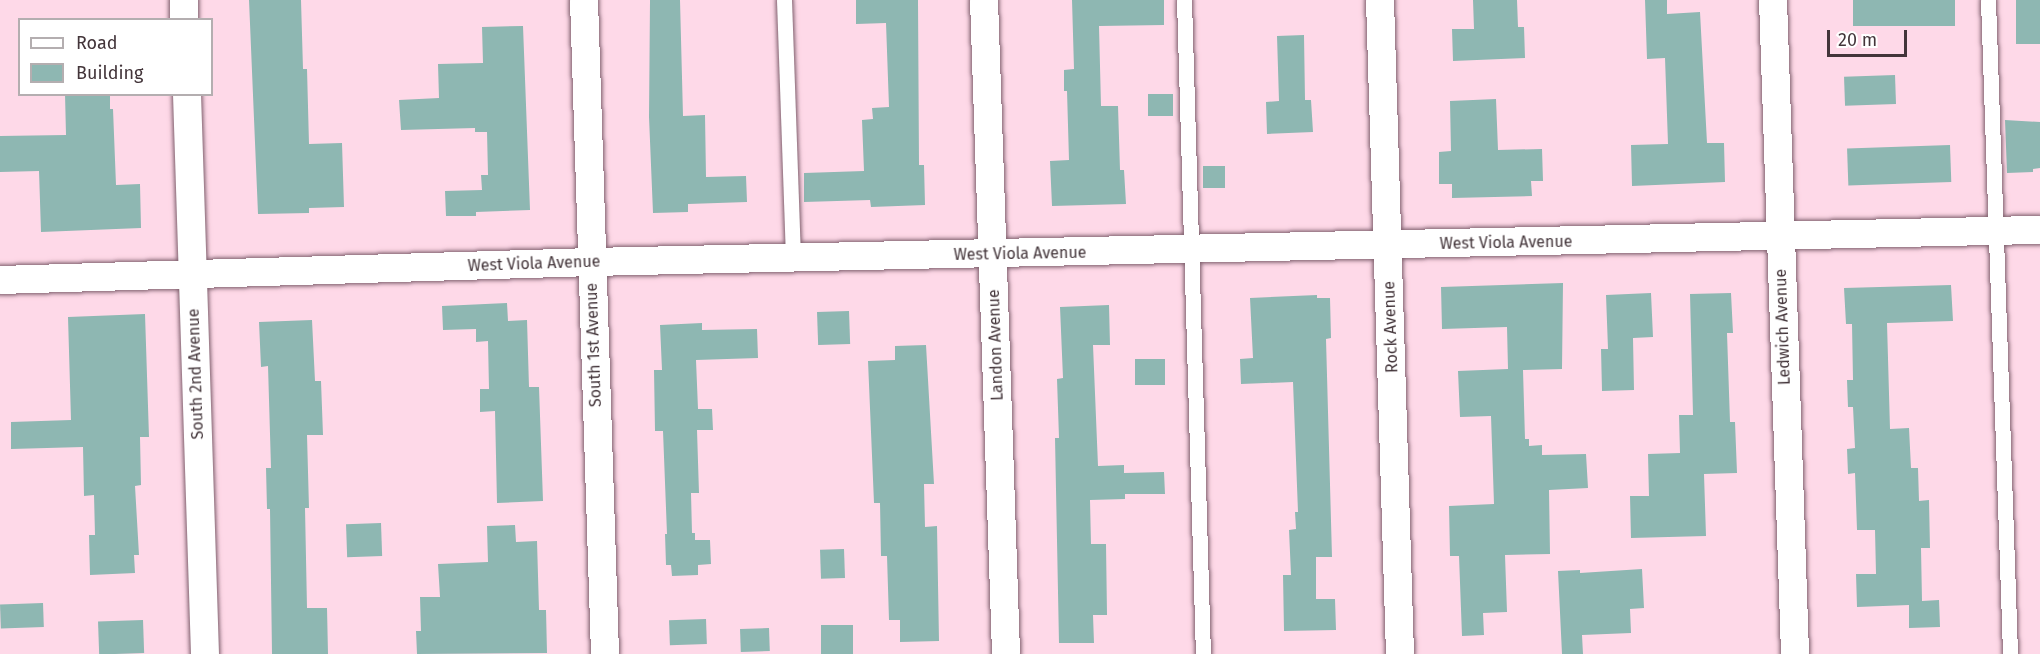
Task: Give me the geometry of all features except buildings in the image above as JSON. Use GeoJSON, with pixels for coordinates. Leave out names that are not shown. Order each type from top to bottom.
{"type":"FeatureCollection","features":[{"type":"Feature","properties":{"kind":"street"},"geometry":{"type":"LineString","coordinates":[[184,0],[184,18]]}},
{"type":"Feature","properties":{"kind":"street","name":"South 1st Avenue"},"geometry":{"type":"LineString","coordinates":[[584,0],[605,654]]}},
{"type":"Feature","properties":{"kind":"street","name":"Landon Avenue"},"geometry":{"type":"LineString","coordinates":[[984,0],[1006,654]]}},
{"type":"Feature","properties":{"kind":"street","name":"Rock Avenue"},"geometry":{"type":"LineString","coordinates":[[1380,0],[1400,654]]}},
{"type":"Feature","properties":{"kind":"street","name":"Ledwich Avenue"},"geometry":{"type":"LineString","coordinates":[[1773,0],[1795,654]]}},
{"type":"Feature","properties":{"kind":"street","name":"South 2nd Avenue"},"geometry":{"type":"LineString","coordinates":[[187,96],[205,654]]}},
{"type":"Feature","properties":{"kind":"street","name":"West Viola Avenue"},"geometry":{"type":"LineString","coordinates":[[0,280],[192,276],[591,262],[2040,230]]}},
{"type":"Feature","properties":{"kind":"lane"},"geometry":{"type":"LineString","coordinates":[[784,0],[794,258]]}},
{"type":"Feature","properties":{"kind":"lane"},"geometry":{"type":"LineString","coordinates":[[1184,0],[1203,654]]}},
{"type":"Feature","properties":{"kind":"lane"},"geometry":{"type":"LineString","coordinates":[[1988,0],[2010,654]]}}]}
